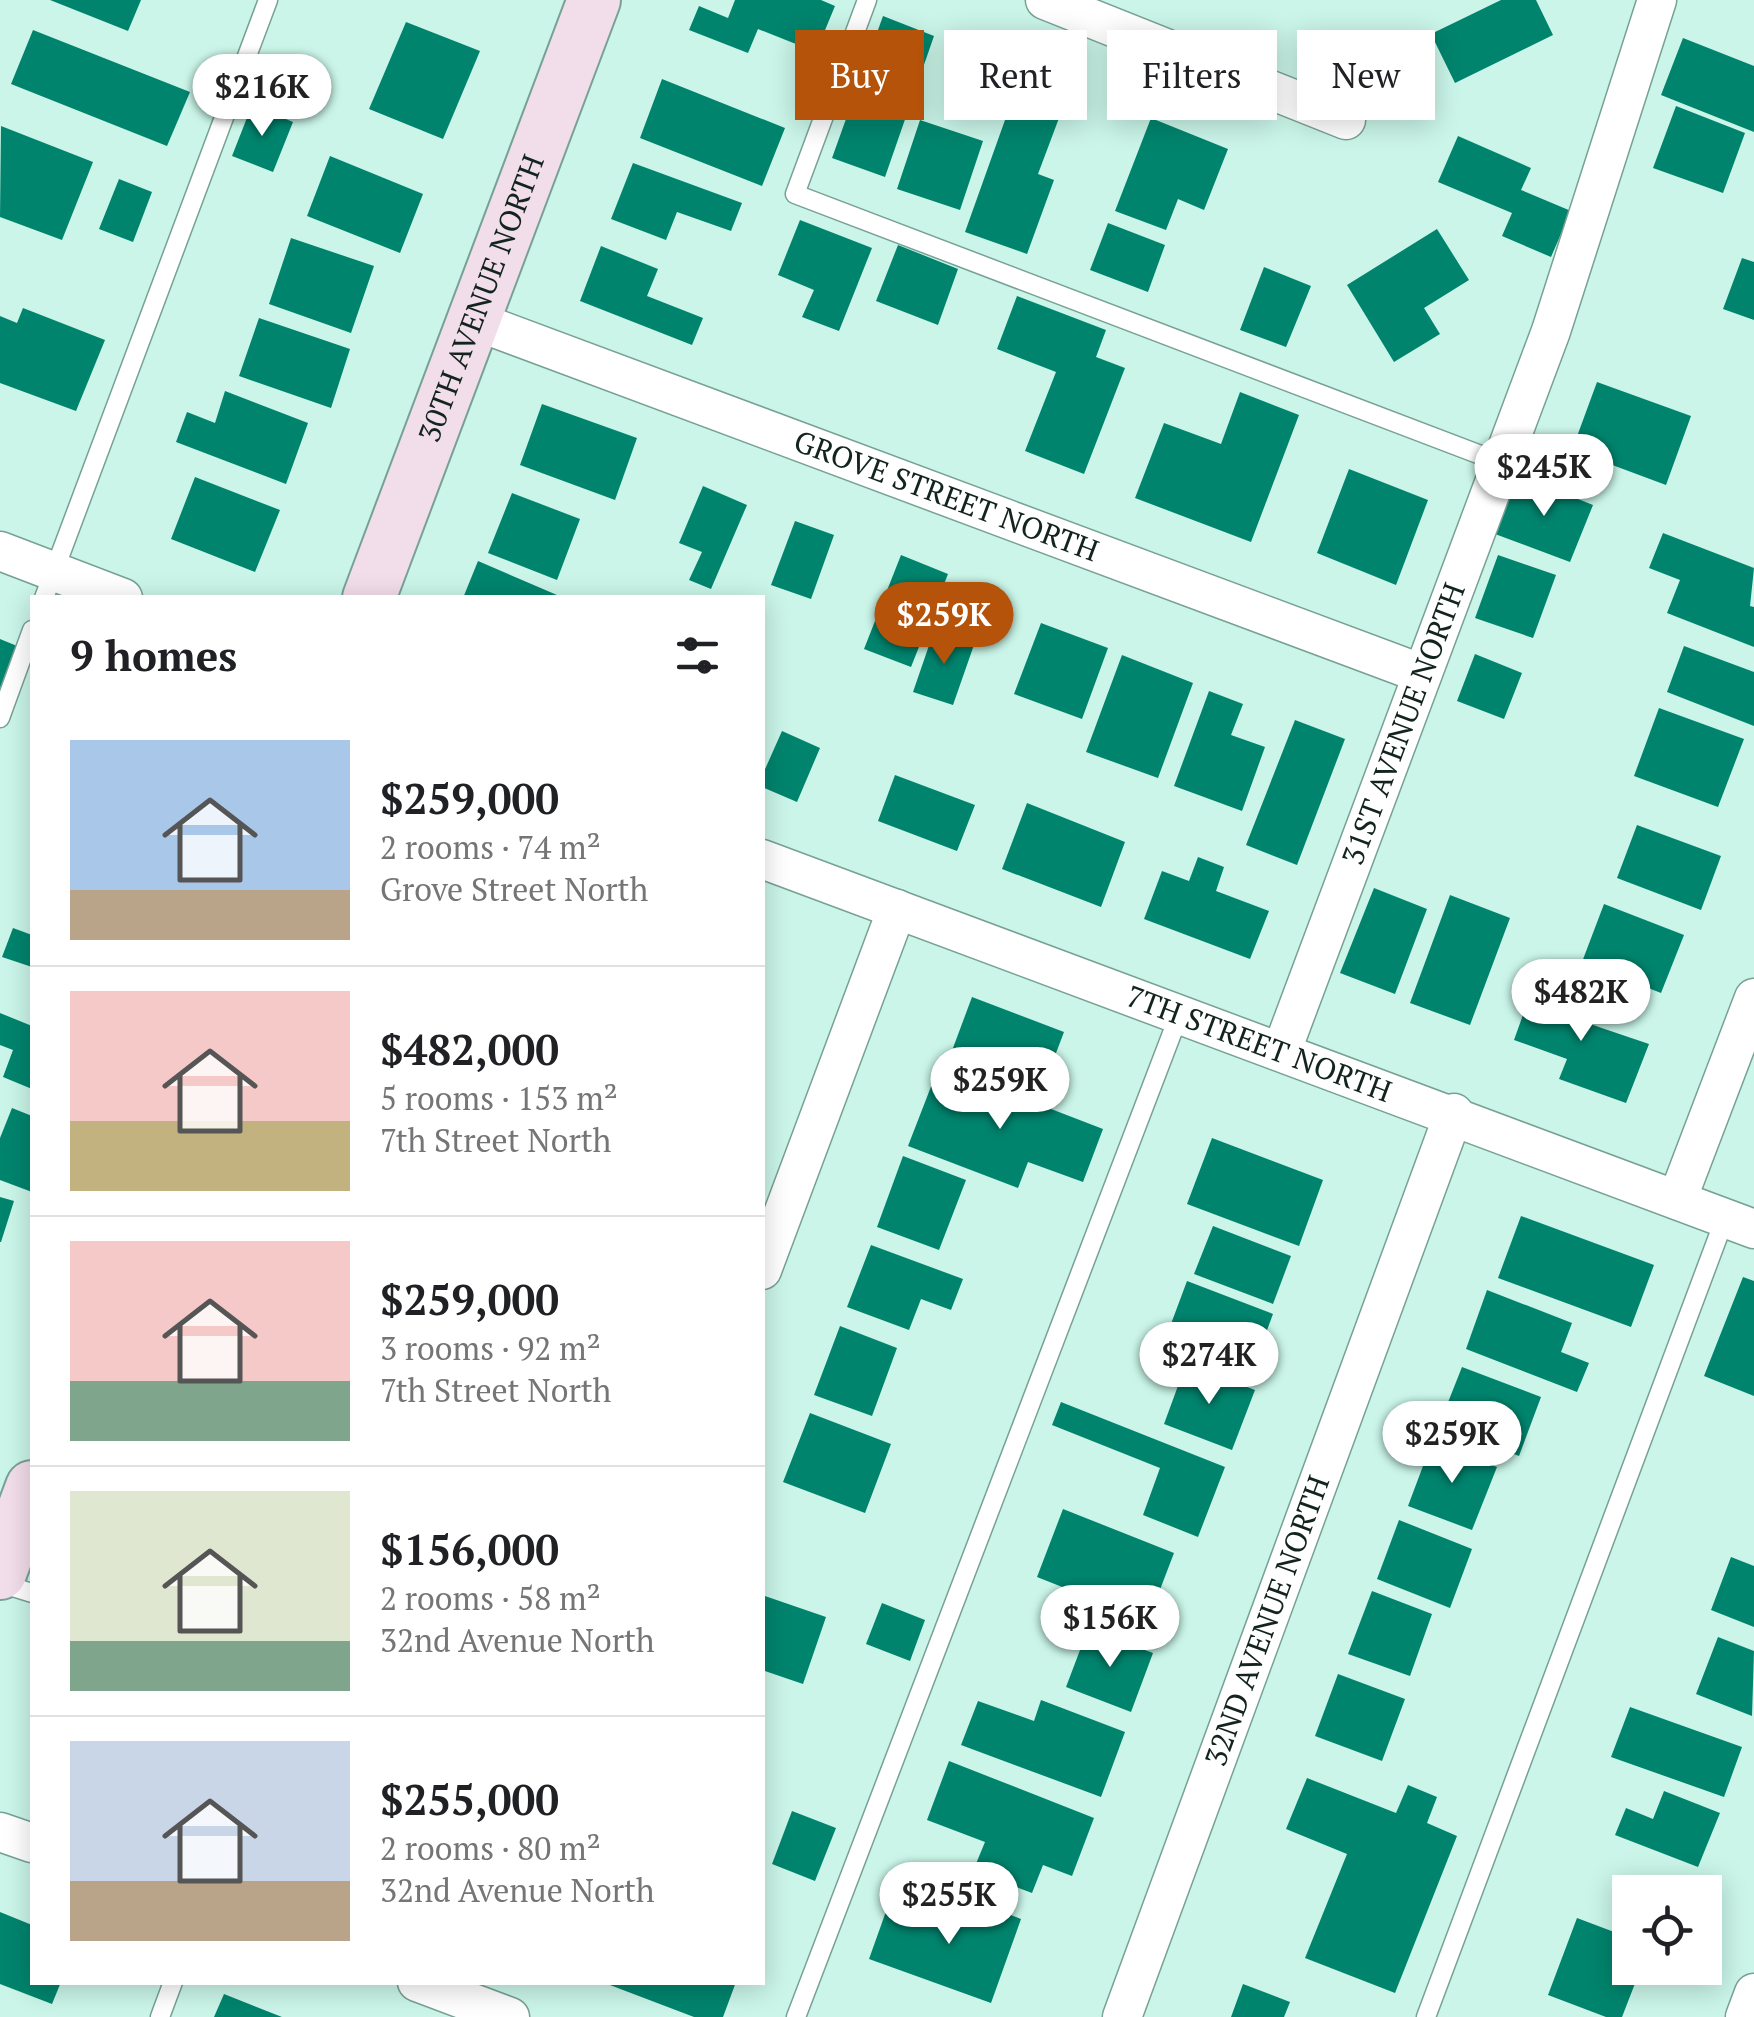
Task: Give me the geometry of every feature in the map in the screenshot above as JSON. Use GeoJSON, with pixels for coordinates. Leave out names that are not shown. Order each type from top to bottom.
{"type":"FeatureCollection","features":[{"type":"Feature","properties":{"kind":"street","name":"30TH AVENUE NORTH"},"geometry":{"type":"LineString","coordinates":[[369,595],[594,0]]}},
{"type":"Feature","properties":{"kind":"street"},"geometry":{"type":"LineString","coordinates":[[1045,0],[1297,100]]}},
{"type":"Feature","properties":{"kind":"street","name":"31ST AVENUE NORTH"},"geometry":{"type":"LineString","coordinates":[[1282,1050],[1551,331],[1657,0]]}},
{"type":"Feature","properties":{"kind":"street","name":"GROVE STREET NORTH"},"geometry":{"type":"LineString","coordinates":[[474,320],[1420,673]]}},
{"type":"Feature","properties":{"kind":"street"},"geometry":{"type":"LineString","coordinates":[[0,551],[49,584],[107,595]]}},
{"type":"Feature","properties":{"kind":"street","name":"7TH STREET NORTH"},"geometry":{"type":"LineString","coordinates":[[765,859],[1179,1016],[1454,1113],[1739,1223]]}},
{"type":"Feature","properties":{"kind":"street"},"geometry":{"type":"LineString","coordinates":[[765,1262],[897,909]]}},
{"type":"Feature","properties":{"kind":"street"},"geometry":{"type":"LineString","coordinates":[[1677,1200],[1754,998]]}},
{"type":"Feature","properties":{"kind":"street","name":"32ND AVENUE NORTH"},"geometry":{"type":"LineString","coordinates":[[1122,2017],[1454,1113]]}},
{"type":"Feature","properties":{"kind":"street"},"geometry":{"type":"LineString","coordinates":[[0,1573],[30,1492]]}},
{"type":"Feature","properties":{"kind":"street"},"geometry":{"type":"LineString","coordinates":[[0,1832],[30,1842]]}},
{"type":"Feature","properties":{"kind":"street"},"geometry":{"type":"LineString","coordinates":[[427,1985],[494,2006]]}},
{"type":"Feature","properties":{"kind":"street"},"geometry":{"type":"LineString","coordinates":[[1745,2017],[1754,1993]]}},
{"type":"Feature","properties":{"kind":"lane"},"geometry":{"type":"LineString","coordinates":[[49,584],[268,0]]}},
{"type":"Feature","properties":{"kind":"lane"},"geometry":{"type":"LineString","coordinates":[[867,0],[795,194],[1499,462]]}},
{"type":"Feature","properties":{"kind":"lane"},"geometry":{"type":"LineString","coordinates":[[0,718],[30,636]]}},
{"type":"Feature","properties":{"kind":"lane"},"geometry":{"type":"LineString","coordinates":[[796,2017],[1179,1016]]}},
{"type":"Feature","properties":{"kind":"lane"},"geometry":{"type":"LineString","coordinates":[[1426,2017],[1739,1223]]}},
{"type":"Feature","properties":{"kind":"lane"},"geometry":{"type":"LineString","coordinates":[[0,1582],[30,1592]]}},
{"type":"Feature","properties":{"kind":"lane"},"geometry":{"type":"LineString","coordinates":[[160,2017],[172,1985]]}},
{"type":"Feature","properties":{"kind":"building"},"geometry":{"type":"Polygon","coordinates":[[[50,0],[141,0],[128,31],[50,0]]]}},
{"type":"Feature","properties":{"kind":"building"},"geometry":{"type":"Polygon","coordinates":[[[735,0],[821,0],[835,6],[825,30],[795,30],[795,44],[758,29],[748,53],[689,30],[699,6],[728,18],[735,0]]]}},
{"type":"Feature","properties":{"kind":"building"},"geometry":{"type":"Polygon","coordinates":[[[1501,0],[1536,0],[1553,35],[1455,83],[1435,42],[1435,32],[1501,0]]]}},
{"type":"Feature","properties":{"kind":"building"},"geometry":{"type":"Polygon","coordinates":[[[883,16],[919,30],[878,30],[883,16]]]}},
{"type":"Feature","properties":{"kind":"building"},"geometry":{"type":"Polygon","coordinates":[[[406,22],[480,51],[443,139],[369,109],[406,22]]]}},
{"type":"Feature","properties":{"kind":"building"},"geometry":{"type":"Polygon","coordinates":[[[33,30],[190,92],[167,146],[11,84],[33,30]]]}},
{"type":"Feature","properties":{"kind":"building"},"geometry":{"type":"Polygon","coordinates":[[[924,32],[934,36],[924,65],[924,32]]]}},
{"type":"Feature","properties":{"kind":"building"},"geometry":{"type":"Polygon","coordinates":[[[1683,38],[1754,66],[1754,132],[1661,95],[1683,38]]]}},
{"type":"Feature","properties":{"kind":"building"},"geometry":{"type":"Polygon","coordinates":[[[662,79],[785,128],[762,186],[640,138],[662,79]]]}},
{"type":"Feature","properties":{"kind":"building"},"geometry":{"type":"Polygon","coordinates":[[[252,105],[293,122],[273,172],[232,156],[252,105]]]}},
{"type":"Feature","properties":{"kind":"building"},"geometry":{"type":"Polygon","coordinates":[[[1676,106],[1745,133],[1723,193],[1653,168],[1676,106]]]}},
{"type":"Feature","properties":{"kind":"building"},"geometry":{"type":"Polygon","coordinates":[[[846,120],[905,120],[885,177],[832,158],[846,120]]]}},
{"type":"Feature","properties":{"kind":"building"},"geometry":{"type":"Polygon","coordinates":[[[920,120],[983,141],[960,210],[897,189],[920,120]]]}},
{"type":"Feature","properties":{"kind":"building"},"geometry":{"type":"Polygon","coordinates":[[[1005,120],[1058,120],[1038,174],[1054,180],[1027,254],[965,232],[1005,120]]]}},
{"type":"Feature","properties":{"kind":"building"},"geometry":{"type":"Polygon","coordinates":[[[1150,120],[1228,149],[1204,210],[1178,199],[1166,230],[1115,211],[1150,120]]]}},
{"type":"Feature","properties":{"kind":"building"},"geometry":{"type":"Polygon","coordinates":[[[1,126],[93,162],[62,240],[0,217],[1,126]]]}},
{"type":"Feature","properties":{"kind":"building"},"geometry":{"type":"Polygon","coordinates":[[[1458,136],[1531,168],[1521,190],[1571,211],[1551,257],[1502,236],[1512,213],[1438,182],[1458,136]]]}},
{"type":"Feature","properties":{"kind":"building"},"geometry":{"type":"Polygon","coordinates":[[[330,156],[423,194],[400,253],[307,216],[330,156]]]}},
{"type":"Feature","properties":{"kind":"building"},"geometry":{"type":"Polygon","coordinates":[[[633,163],[742,203],[731,231],[677,212],[666,240],[611,219],[633,163]]]}},
{"type":"Feature","properties":{"kind":"building"},"geometry":{"type":"Polygon","coordinates":[[[119,179],[152,192],[133,242],[99,229],[119,179]]]}},
{"type":"Feature","properties":{"kind":"building"},"geometry":{"type":"Polygon","coordinates":[[[800,220],[872,248],[839,331],[802,317],[814,290],[778,275],[800,220]]]}},
{"type":"Feature","properties":{"kind":"building"},"geometry":{"type":"Polygon","coordinates":[[[1108,223],[1165,245],[1148,292],[1090,270],[1108,223]]]}},
{"type":"Feature","properties":{"kind":"building"},"geometry":{"type":"Polygon","coordinates":[[[1437,229],[1469,280],[1424,308],[1440,334],[1394,362],[1347,285],[1437,229]]]}},
{"type":"Feature","properties":{"kind":"building"},"geometry":{"type":"Polygon","coordinates":[[[291,238],[374,266],[351,333],[269,304],[291,238]]]}},
{"type":"Feature","properties":{"kind":"building"},"geometry":{"type":"Polygon","coordinates":[[[898,245],[958,269],[938,325],[876,301],[898,245]]]}},
{"type":"Feature","properties":{"kind":"building"},"geometry":{"type":"Polygon","coordinates":[[[601,246],[658,269],[647,296],[703,318],[692,345],[580,301],[601,246]]]}},
{"type":"Feature","properties":{"kind":"building"},"geometry":{"type":"Polygon","coordinates":[[[1742,258],[1754,262],[1754,320],[1723,309],[1742,258]]]}},
{"type":"Feature","properties":{"kind":"building"},"geometry":{"type":"Polygon","coordinates":[[[1264,267],[1311,286],[1286,347],[1240,330],[1264,267]]]}},
{"type":"Feature","properties":{"kind":"building"},"geometry":{"type":"Polygon","coordinates":[[[1017,296],[1106,330],[1096,357],[1125,368],[1084,474],[1025,451],[1056,372],[997,349],[1017,296]]]}},
{"type":"Feature","properties":{"kind":"building"},"geometry":{"type":"Polygon","coordinates":[[[23,308],[105,340],[76,411],[0,383],[0,316],[17,323],[23,308]]]}},
{"type":"Feature","properties":{"kind":"building"},"geometry":{"type":"Polygon","coordinates":[[[259,318],[350,349],[331,408],[239,376],[259,318]]]}},
{"type":"Feature","properties":{"kind":"building"},"geometry":{"type":"Polygon","coordinates":[[[1597,382],[1691,416],[1666,485],[1572,450],[1597,382]]]}},
{"type":"Feature","properties":{"kind":"building"},"geometry":{"type":"Polygon","coordinates":[[[225,391],[308,423],[286,484],[176,442],[187,412],[215,423],[225,391]]]}},
{"type":"Feature","properties":{"kind":"building"},"geometry":{"type":"Polygon","coordinates":[[[1240,392],[1299,415],[1251,542],[1135,498],[1164,423],[1221,444],[1240,392]]]}},
{"type":"Feature","properties":{"kind":"building"},"geometry":{"type":"Polygon","coordinates":[[[542,404],[637,438],[615,500],[520,465],[542,404]]]}},
{"type":"Feature","properties":{"kind":"building"},"geometry":{"type":"Polygon","coordinates":[[[1349,469],[1428,500],[1396,585],[1317,553],[1349,469]]]}},
{"type":"Feature","properties":{"kind":"building"},"geometry":{"type":"Polygon","coordinates":[[[1518,475],[1593,505],[1570,562],[1495,534],[1518,475]]]}},
{"type":"Feature","properties":{"kind":"building"},"geometry":{"type":"Polygon","coordinates":[[[195,477],[280,510],[255,572],[171,539],[195,477]]]}},
{"type":"Feature","properties":{"kind":"building"},"geometry":{"type":"Polygon","coordinates":[[[703,486],[747,505],[711,589],[689,580],[702,552],[679,543],[703,486]]]}},
{"type":"Feature","properties":{"kind":"building"},"geometry":{"type":"Polygon","coordinates":[[[512,493],[580,519],[557,580],[488,553],[512,493]]]}},
{"type":"Feature","properties":{"kind":"building"},"geometry":{"type":"Polygon","coordinates":[[[795,521],[834,535],[811,599],[771,585],[795,521]]]}},
{"type":"Feature","properties":{"kind":"building"},"geometry":{"type":"Polygon","coordinates":[[[1663,533],[1754,568],[1750,606],[1754,607],[1754,647],[1667,613],[1680,580],[1649,568],[1663,533]]]}},
{"type":"Feature","properties":{"kind":"building"},"geometry":{"type":"Polygon","coordinates":[[[901,555],[948,574],[911,667],[864,649],[901,555]]]}},
{"type":"Feature","properties":{"kind":"building"},"geometry":{"type":"Polygon","coordinates":[[[1498,555],[1556,575],[1533,638],[1475,618],[1498,555]]]}},
{"type":"Feature","properties":{"kind":"building"},"geometry":{"type":"Polygon","coordinates":[[[478,561],[557,595],[464,595],[478,561]]]}},
{"type":"Feature","properties":{"kind":"building"},"geometry":{"type":"Polygon","coordinates":[[[1041,623],[1108,648],[1082,719],[1014,694],[1041,623]]]}},
{"type":"Feature","properties":{"kind":"building"},"geometry":{"type":"Polygon","coordinates":[[[935,628],[975,642],[953,705],[913,692],[935,628]]]}},
{"type":"Feature","properties":{"kind":"building"},"geometry":{"type":"Polygon","coordinates":[[[0,639],[22,648],[0,696],[0,639]]]}},
{"type":"Feature","properties":{"kind":"building"},"geometry":{"type":"Polygon","coordinates":[[[1684,646],[1754,672],[1754,726],[1667,692],[1684,646]]]}},
{"type":"Feature","properties":{"kind":"building"},"geometry":{"type":"Polygon","coordinates":[[[1475,654],[1522,673],[1504,719],[1457,701],[1475,654]]]}},
{"type":"Feature","properties":{"kind":"building"},"geometry":{"type":"Polygon","coordinates":[[[1122,655],[1193,683],[1158,778],[1086,752],[1122,655]]]}},
{"type":"Feature","properties":{"kind":"building"},"geometry":{"type":"Polygon","coordinates":[[[1209,691],[1243,704],[1231,735],[1265,747],[1242,811],[1174,786],[1209,691]]]}},
{"type":"Feature","properties":{"kind":"building"},"geometry":{"type":"Polygon","coordinates":[[[1659,708],[1744,739],[1718,807],[1634,776],[1659,708]]]}},
{"type":"Feature","properties":{"kind":"building"},"geometry":{"type":"Polygon","coordinates":[[[1295,720],[1345,739],[1297,865],[1246,845],[1295,720]]]}},
{"type":"Feature","properties":{"kind":"building"},"geometry":{"type":"Polygon","coordinates":[[[782,731],[820,748],[797,802],[765,788],[765,769],[782,731]]]}},
{"type":"Feature","properties":{"kind":"building"},"geometry":{"type":"Polygon","coordinates":[[[895,775],[975,805],[957,851],[878,821],[895,775]]]}},
{"type":"Feature","properties":{"kind":"building"},"geometry":{"type":"Polygon","coordinates":[[[1027,803],[1125,842],[1101,907],[1002,869],[1027,803]]]}},
{"type":"Feature","properties":{"kind":"building"},"geometry":{"type":"Polygon","coordinates":[[[1637,825],[1721,856],[1701,910],[1617,878],[1637,825]]]}},
{"type":"Feature","properties":{"kind":"building"},"geometry":{"type":"Polygon","coordinates":[[[1198,857],[1224,867],[1216,891],[1269,911],[1250,959],[1144,919],[1162,871],[1189,881],[1198,857]]]}},
{"type":"Feature","properties":{"kind":"building"},"geometry":{"type":"Polygon","coordinates":[[[1374,888],[1427,909],[1395,994],[1340,973],[1374,888]]]}},
{"type":"Feature","properties":{"kind":"building"},"geometry":{"type":"Polygon","coordinates":[[[1450,895],[1510,918],[1470,1025],[1410,1003],[1450,895]]]}},
{"type":"Feature","properties":{"kind":"building"},"geometry":{"type":"Polygon","coordinates":[[[1604,904],[1684,935],[1661,993],[1582,962],[1604,904]]]}},
{"type":"Feature","properties":{"kind":"building"},"geometry":{"type":"Polygon","coordinates":[[[13,928],[30,934],[30,966],[2,957],[13,928]]]}},
{"type":"Feature","properties":{"kind":"building"},"geometry":{"type":"Polygon","coordinates":[[[1534,984],[1593,1006],[1587,1023],[1649,1044],[1626,1103],[1559,1079],[1567,1059],[1514,1040],[1534,984]]]}},
{"type":"Feature","properties":{"kind":"building"},"geometry":{"type":"Polygon","coordinates":[[[972,997],[1064,1032],[1045,1082],[953,1048],[972,997]]]}},
{"type":"Feature","properties":{"kind":"building"},"geometry":{"type":"Polygon","coordinates":[[[0,1013],[30,1025],[30,1088],[3,1077],[13,1050],[0,1045],[0,1013]]]}},
{"type":"Feature","properties":{"kind":"building"},"geometry":{"type":"Polygon","coordinates":[[[939,1066],[1103,1129],[1083,1182],[1028,1162],[1018,1188],[908,1146],[939,1066]]]}},
{"type":"Feature","properties":{"kind":"building"},"geometry":{"type":"Polygon","coordinates":[[[12,1108],[30,1115],[30,1191],[0,1180],[0,1138],[12,1108]]]}},
{"type":"Feature","properties":{"kind":"building"},"geometry":{"type":"Polygon","coordinates":[[[1212,1138],[1323,1180],[1299,1246],[1187,1204],[1212,1138]]]}},
{"type":"Feature","properties":{"kind":"building"},"geometry":{"type":"Polygon","coordinates":[[[903,1156],[966,1180],[939,1250],[877,1227],[903,1156]]]}},
{"type":"Feature","properties":{"kind":"building"},"geometry":{"type":"Polygon","coordinates":[[[0,1197],[14,1201],[1,1242],[0,1242],[0,1197]]]}},
{"type":"Feature","properties":{"kind":"building"},"geometry":{"type":"Polygon","coordinates":[[[1521,1216],[1654,1265],[1631,1327],[1498,1278],[1521,1216]]]}},
{"type":"Feature","properties":{"kind":"building"},"geometry":{"type":"Polygon","coordinates":[[[1213,1226],[1291,1256],[1273,1304],[1194,1274],[1213,1226]]]}},
{"type":"Feature","properties":{"kind":"building"},"geometry":{"type":"Polygon","coordinates":[[[871,1245],[963,1279],[951,1310],[921,1299],[909,1330],[847,1307],[871,1245]]]}},
{"type":"Feature","properties":{"kind":"building"},"geometry":{"type":"Polygon","coordinates":[[[1743,1277],[1754,1281],[1754,1396],[1704,1376],[1743,1277]]]}},
{"type":"Feature","properties":{"kind":"building"},"geometry":{"type":"Polygon","coordinates":[[[1187,1281],[1273,1314],[1251,1373],[1165,1340],[1187,1281]]]}},
{"type":"Feature","properties":{"kind":"building"},"geometry":{"type":"Polygon","coordinates":[[[1487,1290],[1572,1323],[1561,1352],[1589,1363],[1577,1392],[1466,1349],[1487,1290]]]}},
{"type":"Feature","properties":{"kind":"building"},"geometry":{"type":"Polygon","coordinates":[[[840,1326],[897,1348],[872,1416],[814,1395],[840,1326]]]}},
{"type":"Feature","properties":{"kind":"building"},"geometry":{"type":"Polygon","coordinates":[[[1186,1364],[1255,1390],[1232,1450],[1164,1424],[1186,1364]]]}},
{"type":"Feature","properties":{"kind":"building"},"geometry":{"type":"Polygon","coordinates":[[[1462,1367],[1541,1397],[1519,1456],[1439,1425],[1462,1367]]]}},
{"type":"Feature","properties":{"kind":"building"},"geometry":{"type":"Polygon","coordinates":[[[1061,1402],[1225,1467],[1198,1537],[1143,1515],[1160,1468],[1052,1425],[1061,1402]]]}},
{"type":"Feature","properties":{"kind":"building"},"geometry":{"type":"Polygon","coordinates":[[[810,1413],[891,1444],[865,1513],[783,1482],[810,1413]]]}},
{"type":"Feature","properties":{"kind":"building"},"geometry":{"type":"Polygon","coordinates":[[[1432,1442],[1497,1467],[1472,1530],[1408,1506],[1432,1442]]]}},
{"type":"Feature","properties":{"kind":"building"},"geometry":{"type":"Polygon","coordinates":[[[1063,1509],[1174,1553],[1148,1621],[1037,1577],[1063,1509]]]}},
{"type":"Feature","properties":{"kind":"building"},"geometry":{"type":"Polygon","coordinates":[[[1399,1520],[1472,1549],[1450,1608],[1377,1579],[1399,1520]]]}},
{"type":"Feature","properties":{"kind":"building"},"geometry":{"type":"Polygon","coordinates":[[[1731,1557],[1754,1566],[1754,1627],[1711,1610],[1731,1557]]]}},
{"type":"Feature","properties":{"kind":"building"},"geometry":{"type":"Polygon","coordinates":[[[1372,1591],[1432,1614],[1410,1676],[1348,1654],[1372,1591]]]}},
{"type":"Feature","properties":{"kind":"building"},"geometry":{"type":"Polygon","coordinates":[[[765,1596],[826,1617],[803,1684],[765,1671],[765,1596]]]}},
{"type":"Feature","properties":{"kind":"building"},"geometry":{"type":"Polygon","coordinates":[[[882,1603],[925,1620],[910,1661],[866,1644],[882,1603]]]}},
{"type":"Feature","properties":{"kind":"building"},"geometry":{"type":"Polygon","coordinates":[[[1088,1629],[1153,1653],[1131,1712],[1066,1687],[1088,1629]]]}},
{"type":"Feature","properties":{"kind":"building"},"geometry":{"type":"Polygon","coordinates":[[[1718,1637],[1754,1651],[1752,1716],[1696,1694],[1718,1637]]]}},
{"type":"Feature","properties":{"kind":"building"},"geometry":{"type":"Polygon","coordinates":[[[1338,1674],[1405,1699],[1382,1761],[1315,1736],[1338,1674]]]}},
{"type":"Feature","properties":{"kind":"building"},"geometry":{"type":"Polygon","coordinates":[[[1041,1700],[1125,1732],[1101,1797],[961,1745],[978,1701],[1034,1721],[1041,1700]]]}},
{"type":"Feature","properties":{"kind":"building"},"geometry":{"type":"Polygon","coordinates":[[[1630,1707],[1742,1747],[1724,1797],[1611,1757],[1630,1707]]]}},
{"type":"Feature","properties":{"kind":"building"},"geometry":{"type":"Polygon","coordinates":[[[949,1761],[1094,1818],[1072,1876],[1043,1865],[1032,1893],[973,1871],[985,1842],[927,1820],[949,1761]]]}},
{"type":"Feature","properties":{"kind":"building"},"geometry":{"type":"Polygon","coordinates":[[[1307,1778],[1396,1813],[1408,1785],[1437,1797],[1427,1823],[1457,1836],[1395,1993],[1305,1958],[1347,1854],[1286,1829],[1307,1778]]]}},
{"type":"Feature","properties":{"kind":"building"},"geometry":{"type":"Polygon","coordinates":[[[1664,1791],[1720,1813],[1698,1867],[1615,1835],[1626,1808],[1653,1819],[1664,1791]]]}},
{"type":"Feature","properties":{"kind":"building"},"geometry":{"type":"Polygon","coordinates":[[[792,1811],[836,1828],[815,1881],[772,1864],[792,1811]]]}},
{"type":"Feature","properties":{"kind":"building"},"geometry":{"type":"Polygon","coordinates":[[[960,1896],[1021,1919],[991,2003],[869,1959],[889,1903],[950,1925],[960,1896]]]}},
{"type":"Feature","properties":{"kind":"building"},"geometry":{"type":"Polygon","coordinates":[[[0,1912],[30,1924],[30,1985],[60,1985],[52,2004],[0,1984],[0,1912]]]}},
{"type":"Feature","properties":{"kind":"building"},"geometry":{"type":"Polygon","coordinates":[[[1577,1918],[1612,1931],[1612,1985],[1634,1985],[1622,2017],[1606,2017],[1548,1995],[1577,1918]]]}},
{"type":"Feature","properties":{"kind":"building"},"geometry":{"type":"Polygon","coordinates":[[[1243,1984],[1290,2002],[1284,2017],[1231,2017],[1243,1984]]]}},
{"type":"Feature","properties":{"kind":"building"},"geometry":{"type":"Polygon","coordinates":[[[610,1985],[735,1985],[723,2017],[694,2017],[610,1985]]]}},
{"type":"Feature","properties":{"kind":"building"},"geometry":{"type":"Polygon","coordinates":[[[224,1994],[282,2017],[214,2017],[224,1994]]]}}]}
